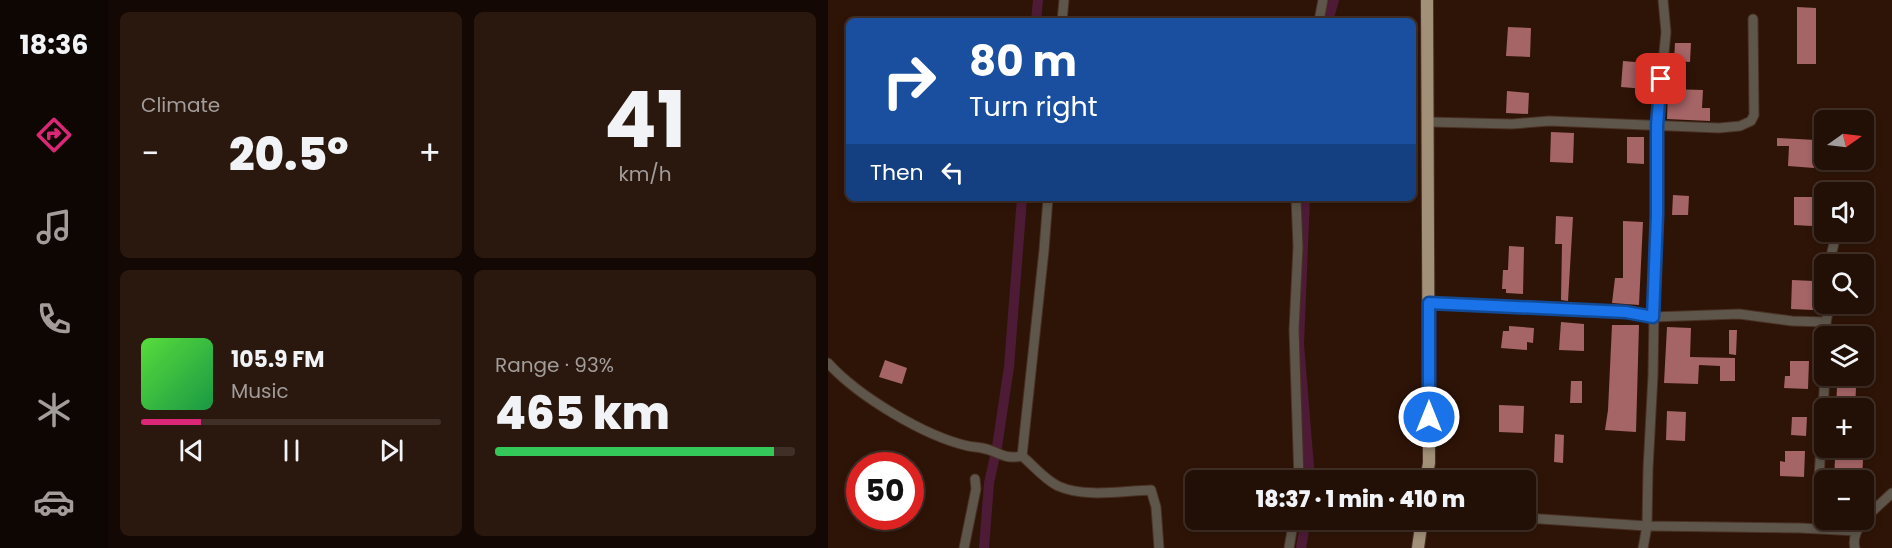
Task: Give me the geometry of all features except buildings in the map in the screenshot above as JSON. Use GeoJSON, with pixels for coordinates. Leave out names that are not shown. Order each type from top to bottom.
{"type":"FeatureCollection","features":[{"type":"Feature","properties":{"kind":"main road"},"geometry":{"type":"LineString","coordinates":[[1427,0],[1429,122],[1428,470]]}},
{"type":"Feature","properties":{"kind":"main road"},"geometry":{"type":"LineString","coordinates":[[1418,548],[1420,530]]}},
{"type":"Feature","properties":{"kind":"street"},"geometry":{"type":"LineString","coordinates":[[1062,18],[1064,0]]}},
{"type":"Feature","properties":{"kind":"street"},"geometry":{"type":"LineString","coordinates":[[1320,18],[1323,0]]}},
{"type":"Feature","properties":{"kind":"street"},"geometry":{"type":"LineString","coordinates":[[1643,548],[1647,526],[1653,375],[1657,125],[1666,32],[1663,0]]}},
{"type":"Feature","properties":{"kind":"street"},"geometry":{"type":"LineString","coordinates":[[1429,122],[1512,124],[1549,121],[1725,128],[1740,126],[1751,121],[1754,109],[1752,19]]}},
{"type":"Feature","properties":{"kind":"street"},"geometry":{"type":"LineString","coordinates":[[1022,456],[1048,201]]}},
{"type":"Feature","properties":{"kind":"street"},"geometry":{"type":"LineString","coordinates":[[1296,201],[1298,247],[1293,330],[1299,470]]}},
{"type":"Feature","properties":{"kind":"street"},"geometry":{"type":"LineString","coordinates":[[1429,303],[1626,312],[1653,317],[1739,314],[1792,321],[1826,322]]}},
{"type":"Feature","properties":{"kind":"street"},"geometry":{"type":"LineString","coordinates":[[1826,326],[1828,314]]}},
{"type":"Feature","properties":{"kind":"street"},"geometry":{"type":"LineString","coordinates":[[828,363],[894,414],[935,434],[967,446],[984,448],[1001,456],[1012,458],[1022,456]]}},
{"type":"Feature","properties":{"kind":"street"},"geometry":{"type":"LineString","coordinates":[[1819,470],[1824,386]]}},
{"type":"Feature","properties":{"kind":"street"},"geometry":{"type":"LineString","coordinates":[[1022,456],[1057,485],[1073,491],[1086,493],[1151,490],[1156,507],[1159,548]]}},
{"type":"Feature","properties":{"kind":"street"},"geometry":{"type":"LineString","coordinates":[[964,548],[976,489],[975,479]]}},
{"type":"Feature","properties":{"kind":"street"},"geometry":{"type":"LineString","coordinates":[[1855,548],[1857,531],[1892,493]]}},
{"type":"Feature","properties":{"kind":"street"},"geometry":{"type":"LineString","coordinates":[[1536,519],[1647,526],[1814,528]]}},
{"type":"Feature","properties":{"kind":"street"},"geometry":{"type":"LineString","coordinates":[[1289,548],[1292,530]]}},
{"type":"Feature","properties":{"kind":"street"},"geometry":{"type":"LineString","coordinates":[[1845,530],[1857,531]]}},
{"type":"Feature","properties":{"kind":"waterway"},"geometry":{"type":"LineString","coordinates":[[1036,18],[1038,0]]}},
{"type":"Feature","properties":{"kind":"waterway"},"geometry":{"type":"LineString","coordinates":[[1329,18],[1334,0]]}},
{"type":"Feature","properties":{"kind":"waterway"},"geometry":{"type":"LineString","coordinates":[[984,548],[989,483],[1009,367],[1022,201]]}},
{"type":"Feature","properties":{"kind":"waterway"},"geometry":{"type":"LineString","coordinates":[[1305,201],[1299,344],[1309,470]]}},
{"type":"Feature","properties":{"kind":"waterway"},"geometry":{"type":"LineString","coordinates":[[1301,548],[1304,530]]}},
{"type":"Feature","properties":{"kind":"route"},"geometry":{"type":"LineString","coordinates":[[1429,417],[1429,303],[1626,312],[1653,317],[1657,215],[1657,125],[1661,79]]}}]}
